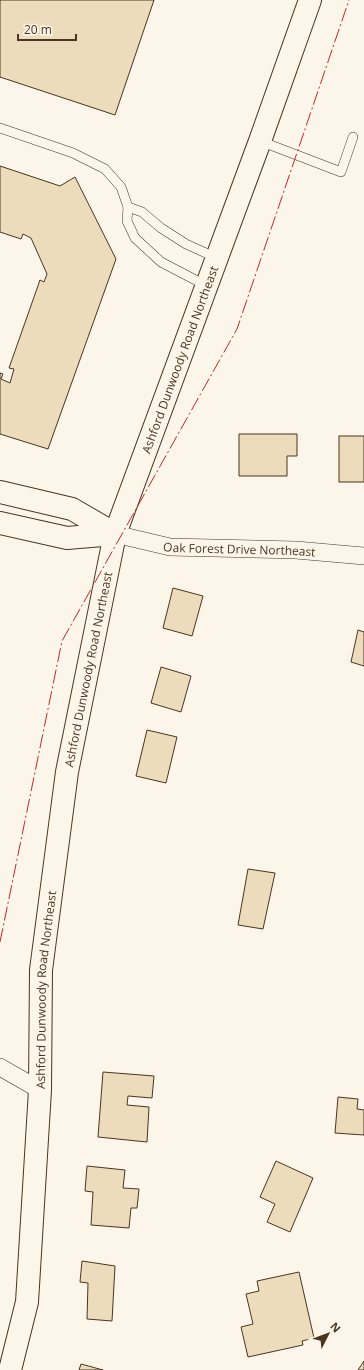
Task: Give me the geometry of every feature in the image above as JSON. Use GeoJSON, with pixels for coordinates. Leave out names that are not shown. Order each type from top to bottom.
{"type":"FeatureCollection","features":[{"type":"Feature","properties":{"kind":"main road","name":"Ashford Dunwoody Road Northeast"},"geometry":{"type":"LineString","coordinates":[[10,1370],[27,1302],[40,1090],[41,970],[67,772],[115,534],[260,141],[310,0]]}},
{"type":"Feature","properties":{"kind":"main road"},"geometry":{"type":"LineString","coordinates":[[0,492],[72,509],[115,534]]}},
{"type":"Feature","properties":{"kind":"main road"},"geometry":{"type":"LineString","coordinates":[[0,523],[67,538],[115,534]]}},
{"type":"Feature","properties":{"kind":"street","name":"Oak Forest Drive Northeast"},"geometry":{"type":"LineString","coordinates":[[115,534],[170,547],[296,550],[364,556]]}},
{"type":"Feature","properties":{"kind":"street"},"geometry":{"type":"LineString","coordinates":[[0,1067],[40,1090]]}},
{"type":"Feature","properties":{"kind":"lane"},"geometry":{"type":"LineString","coordinates":[[0,128],[73,153],[105,169],[121,187],[128,207],[127,221],[135,238],[160,262],[207,286]]}},
{"type":"Feature","properties":{"kind":"lane"},"geometry":{"type":"LineString","coordinates":[[260,141],[341,172],[353,137]]}},
{"type":"Feature","properties":{"kind":"lane"},"geometry":{"type":"LineString","coordinates":[[128,207],[142,212],[161,228],[186,244],[217,258]]}},
{"type":"Feature","properties":{"kind":"building"},"geometry":{"type":"Polygon","coordinates":[[[0,0],[154,0],[115,115],[0,77],[0,0]]]}},
{"type":"Feature","properties":{"kind":"building"},"geometry":{"type":"Polygon","coordinates":[[[0,166],[60,186],[75,177],[116,259],[48,449],[0,434],[0,373],[3,374],[1,379],[10,383],[14,369],[9,368],[40,280],[44,282],[47,274],[31,238],[23,234],[21,239],[0,232],[0,166]]]}},
{"type":"Feature","properties":{"kind":"building"},"geometry":{"type":"Polygon","coordinates":[[[239,434],[297,434],[297,456],[287,456],[287,476],[239,476],[239,434]]]}},
{"type":"Feature","properties":{"kind":"building"},"geometry":{"type":"Polygon","coordinates":[[[339,436],[364,436],[364,482],[339,482],[339,436]]]}},
{"type":"Feature","properties":{"kind":"building"},"geometry":{"type":"Polygon","coordinates":[[[173,588],[203,596],[192,636],[163,628],[173,588]]]}},
{"type":"Feature","properties":{"kind":"building"},"geometry":{"type":"Polygon","coordinates":[[[358,630],[364,632],[364,666],[351,662],[358,630]]]}},
{"type":"Feature","properties":{"kind":"building"},"geometry":{"type":"Polygon","coordinates":[[[161,667],[191,676],[181,712],[151,703],[161,667]]]}},
{"type":"Feature","properties":{"kind":"building"},"geometry":{"type":"Polygon","coordinates":[[[147,730],[177,737],[166,783],[136,776],[147,730]]]}},
{"type":"Feature","properties":{"kind":"building"},"geometry":{"type":"Polygon","coordinates":[[[248,869],[275,873],[263,929],[238,925],[248,869]]]}},
{"type":"Feature","properties":{"kind":"building"},"geometry":{"type":"Polygon","coordinates":[[[103,1072],[154,1076],[152,1098],[128,1096],[127,1105],[149,1107],[147,1142],[98,1137],[103,1072]]]}},
{"type":"Feature","properties":{"kind":"building"},"geometry":{"type":"Polygon","coordinates":[[[338,1097],[358,1099],[357,1109],[364,1110],[364,1135],[335,1133],[338,1097]]]}},
{"type":"Feature","properties":{"kind":"building"},"geometry":{"type":"Polygon","coordinates":[[[276,1161],[313,1178],[290,1232],[267,1222],[275,1204],[260,1197],[276,1161]]]}},
{"type":"Feature","properties":{"kind":"building"},"geometry":{"type":"Polygon","coordinates":[[[87,1166],[125,1170],[123,1188],[139,1189],[137,1208],[131,1208],[129,1228],[91,1225],[93,1192],[85,1191],[87,1166]]]}},
{"type":"Feature","properties":{"kind":"building"},"geometry":{"type":"Polygon","coordinates":[[[82,1261],[115,1266],[112,1321],[87,1319],[88,1283],[80,1282],[82,1261]]]}},
{"type":"Feature","properties":{"kind":"building"},"geometry":{"type":"Polygon","coordinates":[[[299,1272],[314,1338],[302,1341],[303,1345],[248,1357],[241,1327],[253,1324],[246,1294],[259,1291],[257,1281],[299,1272]]]}},
{"type":"Feature","properties":{"kind":"building"},"geometry":{"type":"Polygon","coordinates":[[[364,1361],[364,1370],[358,1370],[364,1361]]]}},
{"type":"Feature","properties":{"kind":"building"},"geometry":{"type":"Polygon","coordinates":[[[81,1364],[103,1370],[79,1370],[81,1364]]]}},
{"type":"Feature","properties":{"kind":"power"},"geometry":{"type":"LineString","coordinates":[[0,942],[62,641],[237,329],[349,0]]}}]}
